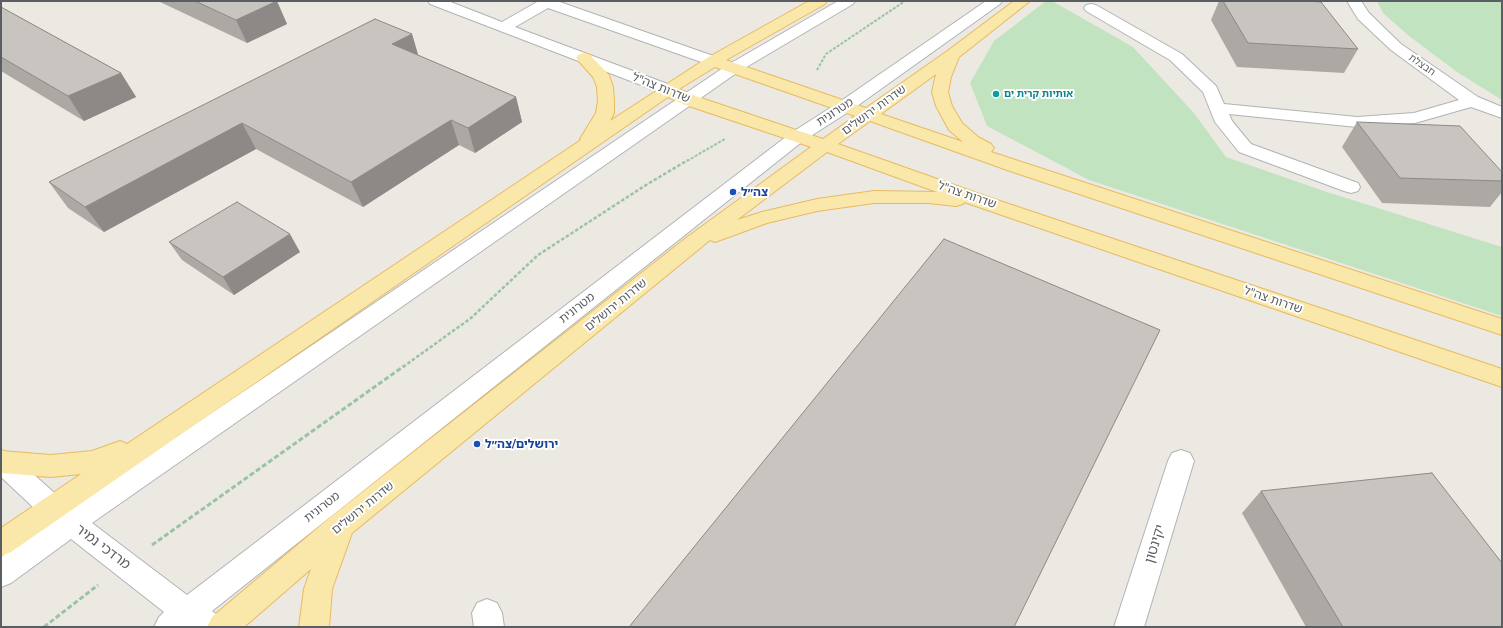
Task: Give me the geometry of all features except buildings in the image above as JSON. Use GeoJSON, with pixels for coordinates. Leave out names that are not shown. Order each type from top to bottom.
{"type":"FeatureCollection","features":[{"type":"Feature","properties":{"kind":"main road"},"geometry":{"type":"LineString","coordinates":[[1,543],[61,516],[149,441],[667,90],[713,61],[820,1]]}},
{"type":"Feature","properties":{"kind":"main road","name":"שדרות ירושלים"},"geometry":{"type":"LineString","coordinates":[[222,627],[342,525],[693,243],[824,146],[952,55],[1022,1]]}},
{"type":"Feature","properties":{"kind":"main road"},"geometry":{"type":"LineString","coordinates":[[952,55],[943,77],[940,92],[944,106],[955,126],[972,141],[1017,167]]}},
{"type":"Feature","properties":{"kind":"main road"},"geometry":{"type":"LineString","coordinates":[[584,58],[601,75],[605,87],[606,101],[605,113],[599,125],[584,146]]}},
{"type":"Feature","properties":{"kind":"main road"},"geometry":{"type":"LineString","coordinates":[[713,61],[732,69],[800,91],[1017,167],[1502,327]]}},
{"type":"Feature","properties":{"kind":"main road","name":"שדרות צה\"ל"},"geometry":{"type":"LineString","coordinates":[[667,90],[689,100],[755,121],[797,137],[1502,378]]}},
{"type":"Feature","properties":{"kind":"main road"},"geometry":{"type":"LineString","coordinates":[[693,243],[762,218],[817,205],[838,202],[874,197],[928,197],[987,202]]}},
{"type":"Feature","properties":{"kind":"main road"},"geometry":{"type":"LineString","coordinates":[[2,461],[51,466],[92,462],[149,441]]}},
{"type":"Feature","properties":{"kind":"main road"},"geometry":{"type":"LineString","coordinates":[[314,627],[318,589],[342,525]]}},
{"type":"Feature","properties":{"kind":"street","name":"שדרות צה\"ל"},"geometry":{"type":"LineString","coordinates":[[435,1],[667,90]]}},
{"type":"Feature","properties":{"kind":"street"},"geometry":{"type":"LineString","coordinates":[[504,27],[547,1],[713,61]]}},
{"type":"Feature","properties":{"kind":"street"},"geometry":{"type":"LineString","coordinates":[[1,574],[61,516],[689,100],[732,69],[848,1]]}},
{"type":"Feature","properties":{"kind":"street","name":"מטרונית"},"geometry":{"type":"LineString","coordinates":[[178,619],[797,137],[844,107],[995,1]]}},
{"type":"Feature","properties":{"kind":"street","name":"חבצלת"},"geometry":{"type":"LineString","coordinates":[[1354,1],[1364,16],[1396,47],[1472,101],[1502,113]]}},
{"type":"Feature","properties":{"kind":"street"},"geometry":{"type":"LineString","coordinates":[[1091,8],[1176,57],[1210,90],[1224,122],[1245,148],[1351,187]]}},
{"type":"Feature","properties":{"kind":"street"},"geometry":{"type":"LineString","coordinates":[[1218,108],[1357,122],[1415,118],[1472,101]]}},
{"type":"Feature","properties":{"kind":"street","name":"מרדכי נמיר"},"geometry":{"type":"LineString","coordinates":[[2,461],[61,516],[125,563],[178,619],[210,627]]}},
{"type":"Feature","properties":{"kind":"street","name":"יקינטון"},"geometry":{"type":"LineString","coordinates":[[1129,627],[1181,461]]}},
{"type":"Feature","properties":{"kind":"path"},"geometry":{"type":"LineString","coordinates":[[800,91],[811,81],[826,54],[905,1]]}},
{"type":"Feature","properties":{"kind":"path"},"geometry":{"type":"LineString","coordinates":[[44,627],[125,563],[471,318],[538,255],[646,185],[755,121]]}},
{"type":"Feature","properties":{"kind":"green space"},"geometry":{"type":"Polygon","coordinates":[[[1046,1],[1052,1],[1133,47],[1194,113],[1226,157],[1327,192],[1502,247],[1502,316],[1089,180],[987,126],[970,83],[994,41],[1046,1]]]}},
{"type":"Feature","properties":{"kind":"green space"},"geometry":{"type":"Polygon","coordinates":[[[1377,1],[1502,1],[1502,100],[1457,72],[1409,36],[1383,13],[1377,1]]]}},
{"type":"Feature","properties":{"kind":"place","name":"אותיות קרית ים"},"geometry":{"type":"Point","coordinates":[996,94]}},
{"type":"Feature","properties":{"kind":"place","name":"צה״ל"},"geometry":{"type":"Point","coordinates":[733,192]}},
{"type":"Feature","properties":{"kind":"place","name":"ירושלים/צה״ל"},"geometry":{"type":"Point","coordinates":[477,444]}}]}
